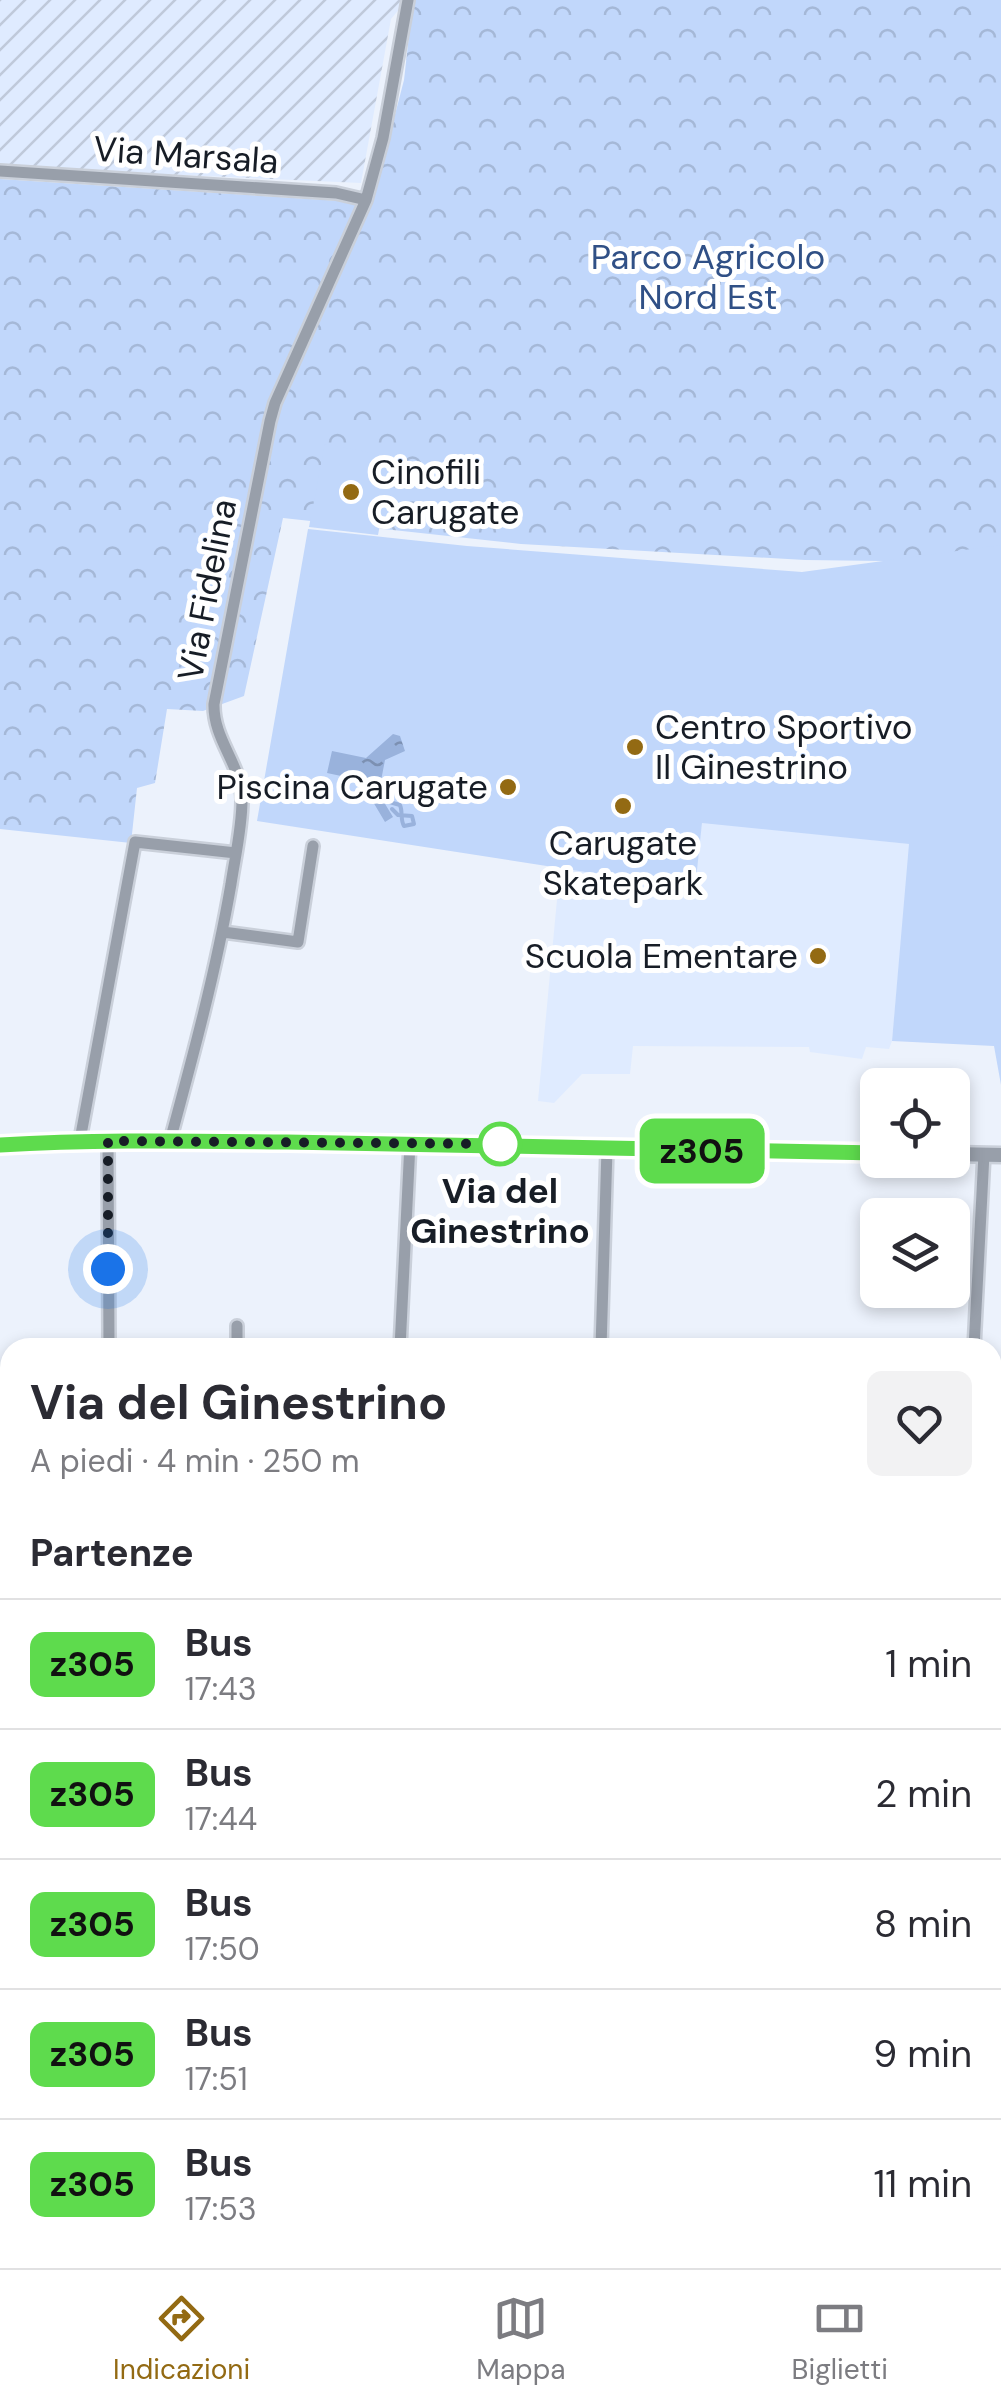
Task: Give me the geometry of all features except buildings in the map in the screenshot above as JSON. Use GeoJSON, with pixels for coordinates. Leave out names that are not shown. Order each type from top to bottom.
{"type":"FeatureCollection","features":[{"type":"Feature","properties":{"kind":"street","name":"Via Fidelina"},"geometry":{"type":"LineString","coordinates":[[170,1141],[223,932],[236,854],[242,794],[216,729],[214,704],[270,421],[274,403],[366,200],[383,138],[405,4]]}},
{"type":"Feature","properties":{"kind":"street","name":"Via Marsala"},"geometry":{"type":"LineString","coordinates":[[0,172],[336,193],[366,200]]}},
{"type":"Feature","properties":{"kind":"street"},"geometry":{"type":"LineString","coordinates":[[80,1140],[135,842],[236,854]]}},
{"type":"Feature","properties":{"kind":"street"},"geometry":{"type":"LineString","coordinates":[[223,932],[298,942],[314,846]]}},
{"type":"Feature","properties":{"kind":"street"},"geometry":{"type":"LineString","coordinates":[[0,1145],[80,1140],[860,1153]]}},
{"type":"Feature","properties":{"kind":"street"},"geometry":{"type":"LineString","coordinates":[[108,1141],[109,1338]]}},
{"type":"Feature","properties":{"kind":"street"},"geometry":{"type":"LineString","coordinates":[[400,1338],[410,1143]]}},
{"type":"Feature","properties":{"kind":"street"},"geometry":{"type":"LineString","coordinates":[[601,1338],[608,1149]]}},
{"type":"Feature","properties":{"kind":"street"},"geometry":{"type":"LineString","coordinates":[[970,1154],[1001,1155]]}},
{"type":"Feature","properties":{"kind":"street"},"geometry":{"type":"LineString","coordinates":[[975,1338],[984,1154]]}},
{"type":"Feature","properties":{"kind":"street"},"geometry":{"type":"LineString","coordinates":[[237,1326],[237,1338]]}},
{"type":"Feature","properties":{"kind":"shaded area"},"geometry":{"type":"Polygon","coordinates":[[[0,0],[407,0],[391,19],[361,183],[0,167],[0,0]]]}},
{"type":"Feature","properties":{"kind":"shaded area"},"geometry":{"type":"Polygon","coordinates":[[[702,822],[910,844],[889,1049],[866,1047],[862,1059],[810,1052],[809,1047],[633,1046],[630,1074],[582,1074],[554,1103],[538,1101],[560,868],[694,889],[702,822]]]}},
{"type":"Feature","properties":{"kind":"green space","name":"Parco Agricolo Nord Est"},"geometry":{"type":"Polygon","coordinates":[[[413,0],[1001,0],[1001,555],[962,562],[805,560],[521,544],[283,518],[244,696],[203,711],[167,709],[155,783],[137,788],[131,843],[0,829],[0,179],[372,203],[404,80],[413,0]]]}},
{"type":"Feature","properties":{"kind":"green space","name":"Cinofili Carugate"},"geometry":{"type":"Polygon","coordinates":[[[325,444],[393,457],[378,535],[309,527],[325,444]]]}},
{"type":"Feature","properties":{"kind":"green space","name":"Centro Sportivo Il Ginestrino"},"geometry":{"type":"Polygon","coordinates":[[[308,529],[467,546],[802,572],[1001,545],[1001,1085],[994,1046],[892,1041],[909,844],[702,823],[695,889],[257,821],[308,529]]]}},
{"type":"Feature","properties":{"kind":"water"},"geometry":{"type":"Polygon","coordinates":[[[393,734],[400,736],[405,751],[385,760],[379,794],[393,817],[385,822],[360,780],[327,773],[332,751],[366,758],[393,734]]]}},
{"type":"Feature","properties":{"kind":"waterway"},"geometry":{"type":"LineString","coordinates":[[379,791],[386,801],[400,805],[402,813],[402,816],[402,821],[404,826],[414,824],[412,816],[398,815],[392,809]]}},
{"type":"Feature","properties":{"kind":"bus line","name":"z305"},"geometry":{"type":"LineString","coordinates":[[0,1145],[80,1140],[860,1153]]}},
{"type":"Feature","properties":{"kind":"place","name":"Cinofili Carugate"},"geometry":{"type":"Point","coordinates":[351,492]}},
{"type":"Feature","properties":{"kind":"place","name":"Centro Sportivo Il Ginestrino"},"geometry":{"type":"Point","coordinates":[635,747]}},
{"type":"Feature","properties":{"kind":"place","name":"Piscina Carugate"},"geometry":{"type":"Point","coordinates":[508,787]}},
{"type":"Feature","properties":{"kind":"place","name":"Carugate Skatepark"},"geometry":{"type":"Point","coordinates":[623,806]}},
{"type":"Feature","properties":{"kind":"place","name":"Scuola Ementare"},"geometry":{"type":"Point","coordinates":[818,956]}},
{"type":"Feature","properties":{"kind":"place","name":"Via del Ginestrino"},"geometry":{"type":"Point","coordinates":[500,1144]}},
{"type":"Feature","properties":{"kind":"route"},"geometry":{"type":"LineString","coordinates":[[108,1269],[108,1141],[500,1144]]}}]}
